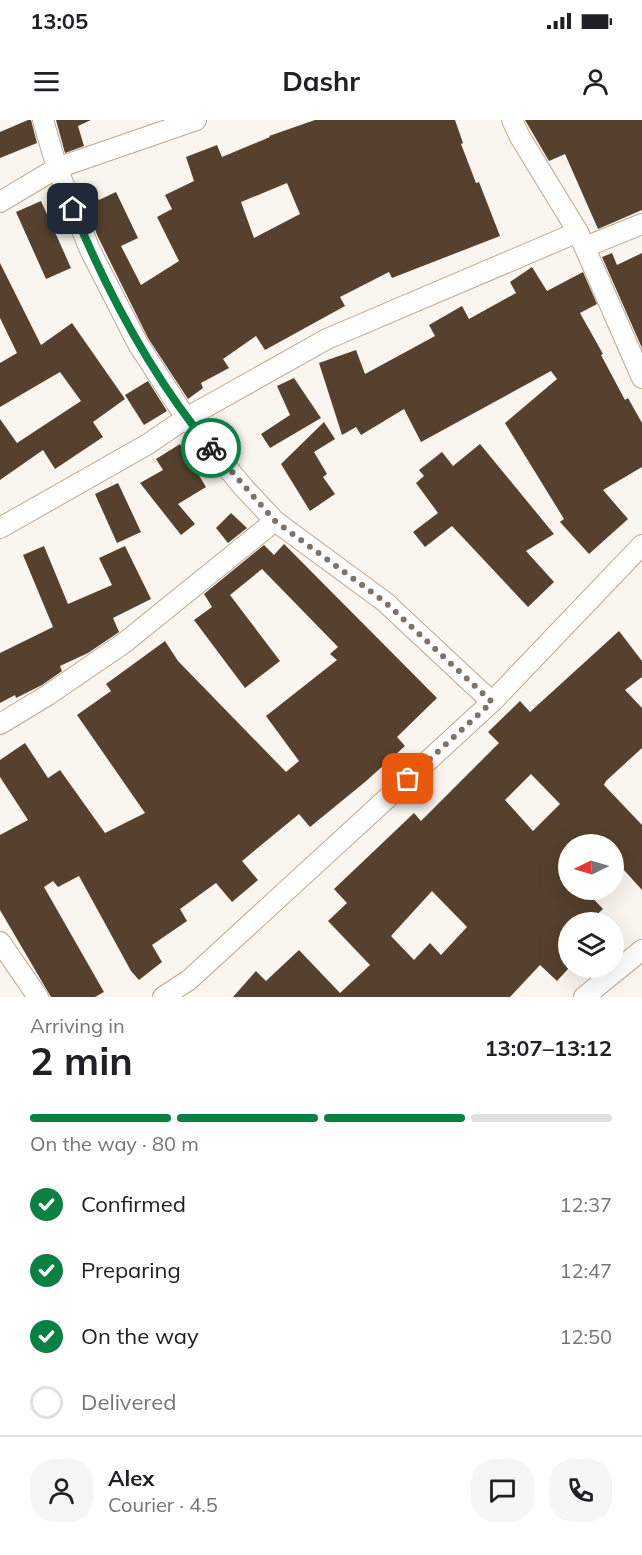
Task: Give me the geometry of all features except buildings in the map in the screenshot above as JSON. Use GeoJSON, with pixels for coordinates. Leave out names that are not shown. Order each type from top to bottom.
{"type":"FeatureCollection","features":[{"type":"Feature","properties":{"kind":"street"},"geometry":{"type":"LineString","coordinates":[[43,120],[57,168],[90,250],[138,344],[186,418],[244,488],[275,521],[385,602],[492,702]]}},
{"type":"Feature","properties":{"kind":"street"},"geometry":{"type":"LineString","coordinates":[[0,202],[57,168],[196,120]]}},
{"type":"Feature","properties":{"kind":"street"},"geometry":{"type":"LineString","coordinates":[[512,120],[582,239],[642,378]]}},
{"type":"Feature","properties":{"kind":"street"},"geometry":{"type":"LineString","coordinates":[[0,528],[148,444],[186,418],[327,339],[582,239],[642,224]]}},
{"type":"Feature","properties":{"kind":"street"},"geometry":{"type":"LineString","coordinates":[[0,724],[48,695],[124,643],[275,521]]}},
{"type":"Feature","properties":{"kind":"street"},"geometry":{"type":"LineString","coordinates":[[163,997],[189,980],[492,702],[642,545]]}},
{"type":"Feature","properties":{"kind":"street"},"geometry":{"type":"LineString","coordinates":[[0,942],[38,997]]}},
{"type":"Feature","properties":{"kind":"street"},"geometry":{"type":"LineString","coordinates":[[584,997],[642,950]]}},
{"type":"Feature","properties":{"kind":"way so far"},"geometry":{"type":"LineString","coordinates":[[211,448],[275,521],[385,602],[492,702],[408,779]]}},
{"type":"Feature","properties":{"kind":"route"},"geometry":{"type":"LineString","coordinates":[[73,209],[90,250],[138,344],[186,418],[211,448]]}}]}
